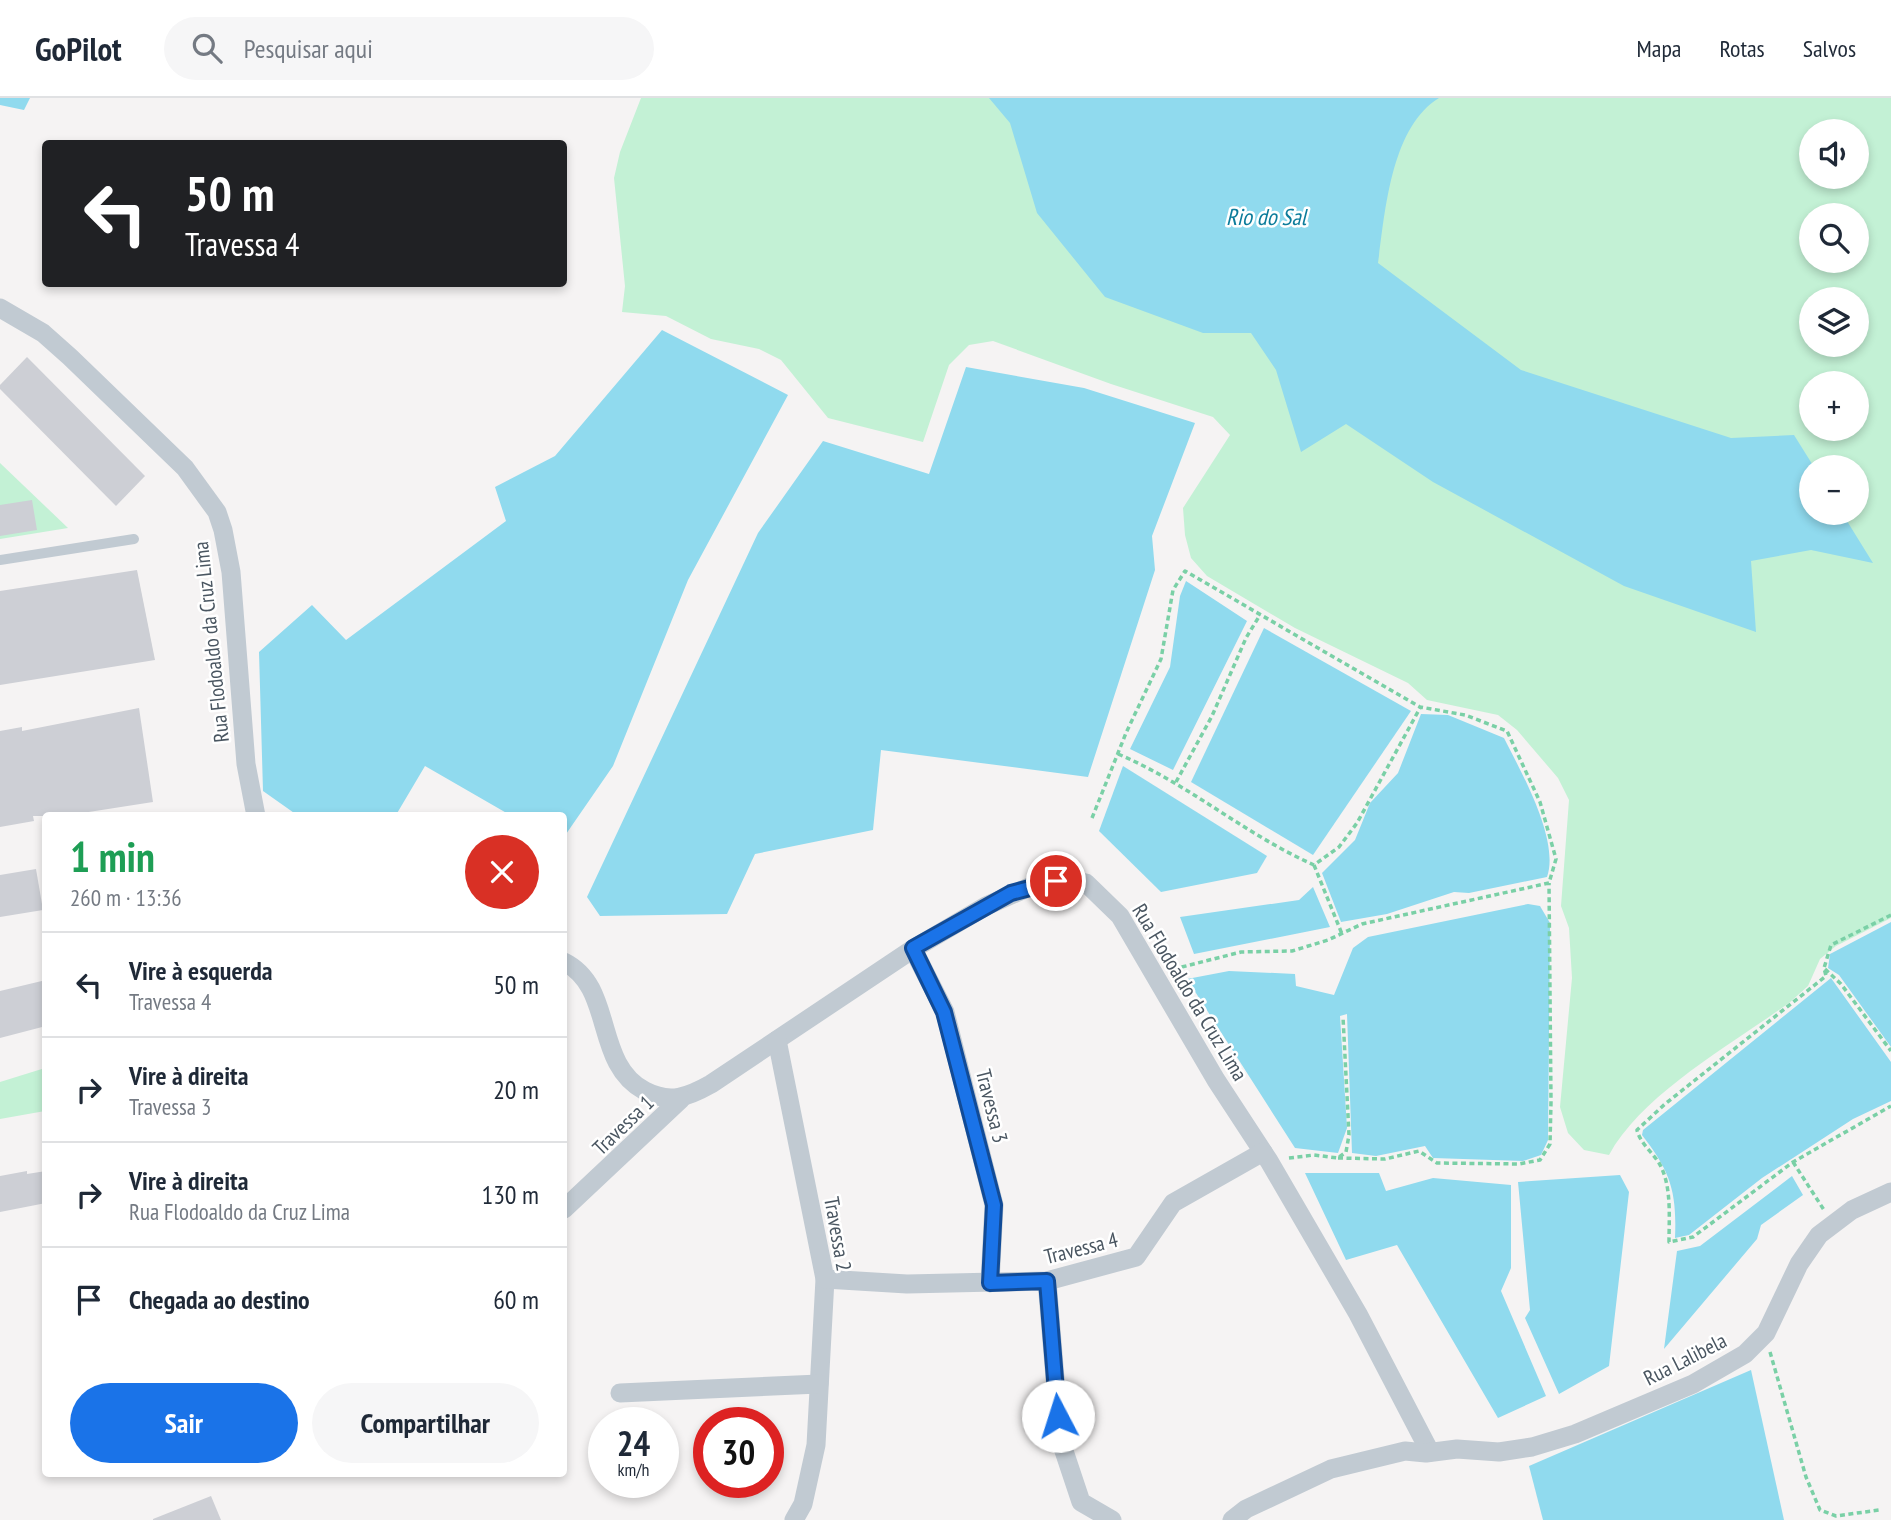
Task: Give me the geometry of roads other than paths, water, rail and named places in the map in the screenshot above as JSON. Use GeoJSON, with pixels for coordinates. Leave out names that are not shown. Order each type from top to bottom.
{"type":"FeatureCollection","features":[{"type":"Feature","properties":{"kind":"street","name":"Rua Flodoaldo da Cruz Lima"},"geometry":{"type":"LineString","coordinates":[[0,308],[20,318],[70,356],[185,468],[216,512],[223,530],[231,572],[246,764],[255,812]]}},
{"type":"Feature","properties":{"kind":"street","name":"Rua Flodoaldo da Cruz Lima"},"geometry":{"type":"LineString","coordinates":[[681,1099],[711,1084],[913,948],[1011,893],[1034,885],[1076,881],[1086,883],[1110,905],[1155,974],[1216,1080],[1266,1156],[1358,1314],[1430,1452]]}},
{"type":"Feature","properties":{"kind":"street","name":"Travessa 3"},"geometry":{"type":"LineString","coordinates":[[913,948],[944,1012],[994,1205],[990,1283]]}},
{"type":"Feature","properties":{"kind":"street"},"geometry":{"type":"LineString","coordinates":[[567,964],[579,972],[587,983],[612,1056],[624,1076],[649,1093],[681,1099]]}},
{"type":"Feature","properties":{"kind":"street","name":"Travessa 2"},"geometry":{"type":"LineString","coordinates":[[776,1040],[825,1279],[816,1446],[803,1504],[794,1520]]}},
{"type":"Feature","properties":{"kind":"street","name":"Travessa 1"},"geometry":{"type":"LineString","coordinates":[[567,1206],[681,1099]]}},
{"type":"Feature","properties":{"kind":"street","name":"Travessa 4"},"geometry":{"type":"LineString","coordinates":[[825,1279],[907,1284],[1047,1281],[1136,1257],[1173,1203],[1266,1156]]}},
{"type":"Feature","properties":{"kind":"street","name":"Rua Lalibela"},"geometry":{"type":"LineString","coordinates":[[1232,1520],[1246,1509],[1331,1469],[1405,1451],[1517,1451],[1575,1434],[1693,1384],[1745,1354],[1766,1333],[1807,1251],[1832,1223],[1891,1192]]}},
{"type":"Feature","properties":{"kind":"street"},"geometry":{"type":"LineString","coordinates":[[1047,1281],[1060,1439],[1081,1502],[1111,1520]]}},
{"type":"Feature","properties":{"kind":"street"},"geometry":{"type":"LineString","coordinates":[[620,1393],[819,1384]]}},
{"type":"Feature","properties":{"kind":"lane"},"geometry":{"type":"LineString","coordinates":[[0,560],[134,539]]}},
{"type":"Feature","properties":{"kind":"water"},"geometry":{"type":"Polygon","coordinates":[[[0,98],[30,98],[24,110],[0,105],[0,98]]]}},
{"type":"Feature","properties":{"kind":"water","name":"Rio do Sal"},"geometry":{"type":"Polygon","coordinates":[[[989,98],[1439,98],[1423,111],[1400,150],[1388,196],[1378,263],[1521,370],[1731,438],[1794,435],[1806,455],[1799,455],[1799,525],[1849,525],[1873,563],[1811,550],[1751,561],[1756,632],[1624,586],[1433,482],[1346,424],[1301,452],[1276,370],[1251,333],[1203,333],[1105,297],[1037,213],[1010,123],[989,98]]]}},
{"type":"Feature","properties":{"kind":"water"},"geometry":{"type":"Polygon","coordinates":[[[662,330],[788,395],[688,580],[613,766],[567,833],[567,812],[505,812],[425,766],[398,812],[293,812],[263,791],[259,652],[312,605],[346,640],[506,521],[495,487],[555,456],[662,330]]]}},
{"type":"Feature","properties":{"kind":"water"},"geometry":{"type":"Polygon","coordinates":[[[966,367],[1084,388],[1195,423],[1152,536],[1155,570],[1088,777],[881,750],[873,830],[755,854],[727,914],[600,916],[587,897],[758,533],[823,441],[929,474],[966,367]]]}},
{"type":"Feature","properties":{"kind":"water"},"geometry":{"type":"Polygon","coordinates":[[[1186,581],[1247,621],[1173,770],[1130,749],[1170,667],[1180,596],[1186,581]]]}},
{"type":"Feature","properties":{"kind":"water"},"geometry":{"type":"Polygon","coordinates":[[[1264,628],[1411,711],[1313,855],[1191,782],[1264,628]]]}},
{"type":"Feature","properties":{"kind":"water"},"geometry":{"type":"Polygon","coordinates":[[[1421,714],[1448,715],[1504,738],[1529,787],[1544,826],[1550,862],[1547,877],[1469,893],[1454,892],[1387,914],[1341,922],[1322,873],[1355,840],[1370,803],[1398,773],[1421,714]]]}},
{"type":"Feature","properties":{"kind":"water"},"geometry":{"type":"Polygon","coordinates":[[[1123,766],[1267,856],[1257,873],[1161,892],[1099,831],[1123,766]]]}},
{"type":"Feature","properties":{"kind":"water"},"geometry":{"type":"Polygon","coordinates":[[[1313,887],[1330,927],[1194,954],[1180,917],[1299,900],[1313,887]]]}},
{"type":"Feature","properties":{"kind":"water"},"geometry":{"type":"Polygon","coordinates":[[[1528,904],[1540,906],[1550,923],[1548,1140],[1541,1155],[1523,1161],[1433,1158],[1425,1146],[1376,1156],[1352,1153],[1347,1014],[1340,1016],[1347,1128],[1338,1153],[1295,1148],[1187,979],[1229,971],[1295,974],[1296,986],[1334,995],[1353,948],[1368,937],[1528,904]]]}},
{"type":"Feature","properties":{"kind":"water"},"geometry":{"type":"Polygon","coordinates":[[[1891,922],[1891,1047],[1839,975],[1828,968],[1830,954],[1891,922]]]}},
{"type":"Feature","properties":{"kind":"water"},"geometry":{"type":"Polygon","coordinates":[[[1831,978],[1891,1062],[1891,1101],[1853,1119],[1762,1178],[1689,1235],[1675,1238],[1675,1207],[1670,1182],[1642,1135],[1643,1130],[1831,978]]]}},
{"type":"Feature","properties":{"kind":"water"},"geometry":{"type":"Polygon","coordinates":[[[1305,1173],[1379,1173],[1386,1191],[1433,1178],[1511,1185],[1511,1268],[1501,1291],[1546,1396],[1498,1418],[1397,1245],[1346,1260],[1305,1173]]]}},
{"type":"Feature","properties":{"kind":"water"},"geometry":{"type":"Polygon","coordinates":[[[1620,1175],[1629,1192],[1609,1366],[1559,1394],[1525,1318],[1530,1310],[1518,1182],[1620,1175]]]}},
{"type":"Feature","properties":{"kind":"water"},"geometry":{"type":"Polygon","coordinates":[[[1792,1176],[1803,1195],[1761,1225],[1757,1239],[1664,1349],[1677,1251],[1700,1246],[1792,1176]]]}},
{"type":"Feature","properties":{"kind":"water"},"geometry":{"type":"Polygon","coordinates":[[[1751,1370],[1784,1520],[1543,1520],[1529,1466],[1751,1370]]]}}]}
